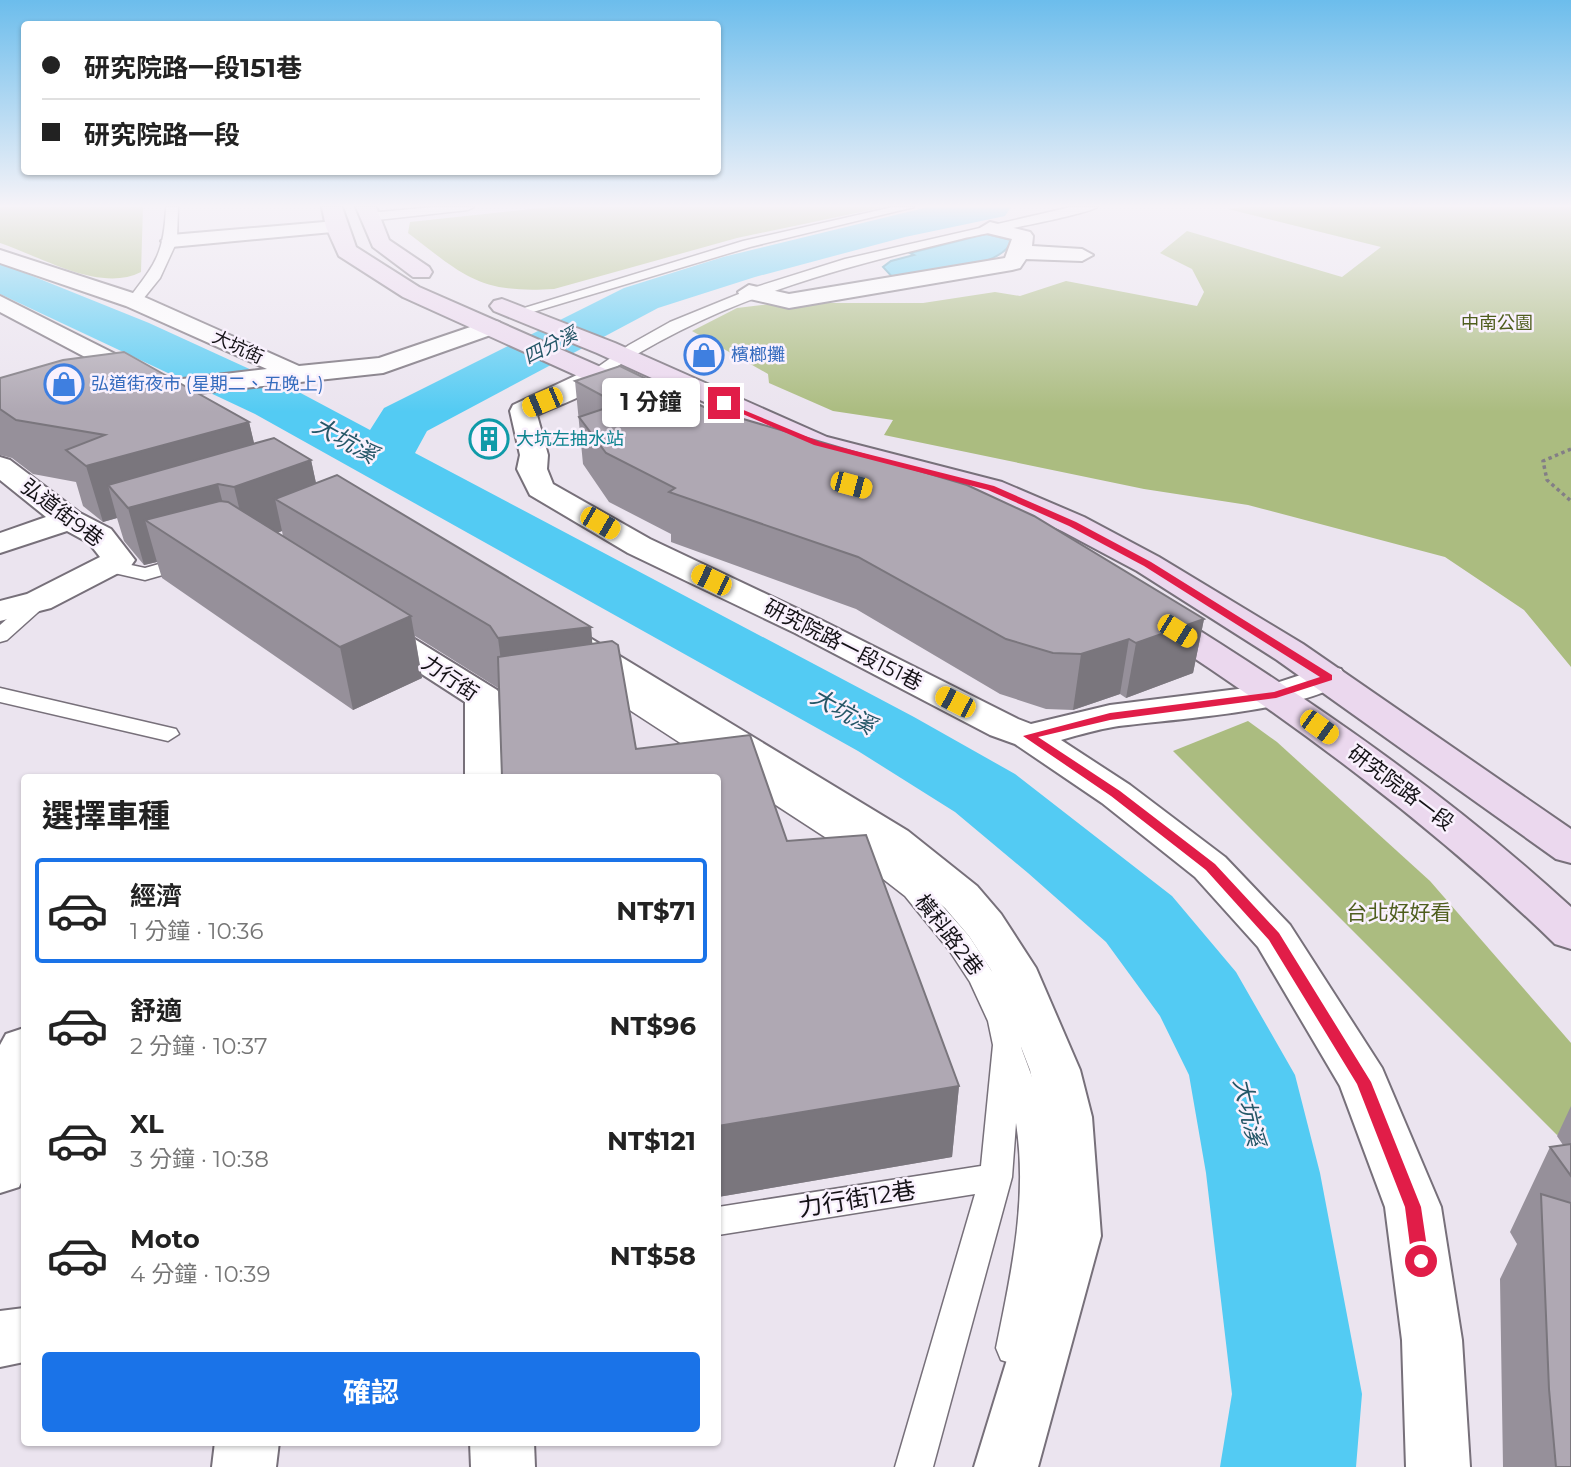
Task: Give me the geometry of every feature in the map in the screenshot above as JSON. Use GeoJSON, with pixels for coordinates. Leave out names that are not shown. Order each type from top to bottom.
{"type":"FeatureCollection","features":[{"type":"Feature","properties":{"kind":"main road"},"geometry":{"type":"LineString","coordinates":[[383,275],[411,292],[514,337],[599,360],[817,443],[991,488],[1073,524],[1148,564],[1328,677],[1571,849]]}},
{"type":"Feature","properties":{"kind":"main road"},"geometry":{"type":"LineString","coordinates":[[430,275],[442,282]]}},
{"type":"Feature","properties":{"kind":"main road"},"geometry":{"type":"LineString","coordinates":[[477,296],[547,323],[691,421]]}},
{"type":"Feature","properties":{"kind":"main road"},"geometry":{"type":"LineString","coordinates":[[491,327],[518,312]]}},
{"type":"Feature","properties":{"kind":"main road","name":"研究院路一段"},"geometry":{"type":"LineString","coordinates":[[1128,600],[1276,695],[1447,823],[1517,880],[1571,933]]}},
{"type":"Feature","properties":{"kind":"street","name":"大坑街"},"geometry":{"type":"LineString","coordinates":[[58,275],[134,301],[246,349],[295,374]]}},
{"type":"Feature","properties":{"kind":"street"},"geometry":{"type":"LineString","coordinates":[[749,292],[789,301],[939,275]]}},
{"type":"Feature","properties":{"kind":"street"},"geometry":{"type":"LineString","coordinates":[[0,303],[190,401]]}},
{"type":"Feature","properties":{"kind":"street"},"geometry":{"type":"LineString","coordinates":[[108,396],[190,401],[295,374],[383,365],[491,327]]}},
{"type":"Feature","properties":{"kind":"street","name":"研究院路一段151巷"},"geometry":{"type":"LineString","coordinates":[[599,360],[581,386],[523,411],[534,455],[532,469],[541,489],[639,546],[807,626],[1004,727],[1029,736],[1116,793],[1210,867],[1274,936],[1364,1082],[1413,1207],[1432,1340],[1438,1467]]}},
{"type":"Feature","properties":{"kind":"street","name":"弘道街9巷"},"geometry":{"type":"LineString","coordinates":[[0,611],[39,601],[111,543],[69,520],[1,467]]}},
{"type":"Feature","properties":{"kind":"street"},"geometry":{"type":"LineString","coordinates":[[0,543],[69,520]]}},
{"type":"Feature","properties":{"kind":"street","name":"力行街"},"geometry":{"type":"LineString","coordinates":[[348,612],[484,698],[498,711],[486,774]]}},
{"type":"Feature","properties":{"kind":"street"},"geometry":{"type":"LineString","coordinates":[[548,635],[893,841],[961,897],[985,925],[1013,968],[1055,1070],[1066,1117],[1073,1236],[1006,1467]]}},
{"type":"Feature","properties":{"kind":"street"},"geometry":{"type":"LineString","coordinates":[[1029,736],[1110,716],[1276,695],[1328,677]]}},
{"type":"Feature","properties":{"kind":"street"},"geometry":{"type":"LineString","coordinates":[[0,1171],[21,1062]]}},
{"type":"Feature","properties":{"kind":"street"},"geometry":{"type":"LineString","coordinates":[[0,1339],[21,1336]]}},
{"type":"Feature","properties":{"kind":"street"},"geometry":{"type":"LineString","coordinates":[[244,1467],[247,1446]]}},
{"type":"Feature","properties":{"kind":"street"},"geometry":{"type":"LineString","coordinates":[[502,1446],[503,1467]]}},
{"type":"Feature","properties":{"kind":"lane"},"geometry":{"type":"LineString","coordinates":[[134,301],[154,275]]}},
{"type":"Feature","properties":{"kind":"lane"},"geometry":{"type":"LineString","coordinates":[[518,312],[641,275]]}},
{"type":"Feature","properties":{"kind":"lane"},"geometry":{"type":"LineString","coordinates":[[599,360],[749,292],[802,275]]}},
{"type":"Feature","properties":{"kind":"lane"},"geometry":{"type":"LineString","coordinates":[[111,543],[145,574],[208,556]]}},
{"type":"Feature","properties":{"kind":"lane"},"geometry":{"type":"LineString","coordinates":[[0,636],[39,601]]}},
{"type":"Feature","properties":{"kind":"lane","name":"橫科路2巷"},"geometry":{"type":"LineString","coordinates":[[548,635],[623,694],[860,848],[914,890],[939,916],[984,980],[1002,1021],[1008,1045],[996,1177],[914,1467]]}},
{"type":"Feature","properties":{"kind":"lane"},"geometry":{"type":"LineString","coordinates":[[595,698],[623,694]]}},
{"type":"Feature","properties":{"kind":"lane"},"geometry":{"type":"LineString","coordinates":[[0,695],[168,734]]}},
{"type":"Feature","properties":{"kind":"lane"},"geometry":{"type":"LineString","coordinates":[[1000,1467],[1003,1411],[1034,1240],[1035,1191],[1033,1129],[1008,1045]]}},
{"type":"Feature","properties":{"kind":"lane","name":"力行街12巷"},"geometry":{"type":"LineString","coordinates":[[721,1221],[996,1177]]}},
{"type":"Feature","properties":{"kind":"path"},"geometry":{"type":"LineString","coordinates":[[1571,449],[1544,461],[1547,480],[1571,501]]}},
{"type":"Feature","properties":{"kind":"green space"},"geometry":{"type":"Polygon","coordinates":[[[87,275],[130,275],[108,278],[87,275]]]}},
{"type":"Feature","properties":{"kind":"green space"},"geometry":{"type":"Polygon","coordinates":[[[468,275],[603,275],[554,289],[528,290],[489,285],[468,275]]]}},
{"type":"Feature","properties":{"kind":"green space","name":"中南公園"},"geometry":{"type":"Polygon","coordinates":[[[1195,275],[1571,275],[1571,667],[1524,610],[1445,557],[1248,505],[1144,489],[884,435],[893,420],[833,411],[769,383],[768,374],[692,331],[737,308],[778,303],[923,303],[995,292],[1020,296],[1066,281],[1197,306],[1204,292],[1195,275]]]}},
{"type":"Feature","properties":{"kind":"green space","name":"台北好好看"},"geometry":{"type":"Polygon","coordinates":[[[1248,721],[1277,742],[1430,881],[1571,1043],[1571,1130],[1557,1135],[1173,751],[1248,721]]]}},
{"type":"Feature","properties":{"kind":"water"},"geometry":{"type":"Polygon","coordinates":[[[891,275],[921,275],[895,280],[891,275]]]}},
{"type":"Feature","properties":{"kind":"building"},"geometry":{"type":"Polygon","coordinates":[[[124,352],[249,422],[86,466],[66,450],[105,435],[16,420],[0,409],[0,378],[63,360],[124,352]]]}},
{"type":"Feature","properties":{"kind":"building"},"geometry":{"type":"Polygon","coordinates":[[[620,366],[706,408],[967,485],[1034,516],[1204,619],[1136,643],[1129,639],[1081,654],[1053,653],[1006,639],[858,557],[669,492],[675,488],[606,453],[579,417],[618,404],[575,381],[620,366]]]}},
{"type":"Feature","properties":{"kind":"building"},"geometry":{"type":"Polygon","coordinates":[[[274,438],[311,460],[234,487],[218,484],[128,508],[108,485],[274,438]]]}},
{"type":"Feature","properties":{"kind":"building"},"geometry":{"type":"Polygon","coordinates":[[[337,475],[591,627],[498,638],[490,626],[275,499],[337,475]]]}},
{"type":"Feature","properties":{"kind":"building"},"geometry":{"type":"Polygon","coordinates":[[[220,501],[228,502],[411,616],[340,647],[145,520],[220,501]]]}},
{"type":"Feature","properties":{"kind":"building"},"geometry":{"type":"Polygon","coordinates":[[[612,641],[618,645],[636,749],[750,735],[787,841],[866,835],[959,1086],[721,1126],[721,774],[502,774],[498,657],[612,641]]]}},
{"type":"Feature","properties":{"kind":"building"},"geometry":{"type":"Polygon","coordinates":[[[1571,1144],[1571,1176],[1550,1147],[1571,1144]]]}},
{"type":"Feature","properties":{"kind":"building"},"geometry":{"type":"Polygon","coordinates":[[[1541,1194],[1571,1203],[1571,1467],[1556,1467],[1549,1389],[1541,1194]]]}},
{"type":"Feature","properties":{"kind":"waterway","name":"四分溪"},"geometry":{"type":"LineString","coordinates":[[381,460],[404,420],[641,298],[712,275]]}},
{"type":"Feature","properties":{"kind":"waterway","name":"大坑溪"},"geometry":{"type":"LineString","coordinates":[[0,277],[131,334],[275,402],[381,460]]}},
{"type":"Feature","properties":{"kind":"waterway","name":"大坑溪"},"geometry":{"type":"LineString","coordinates":[[381,460],[886,734],[985,793],[1139,919],[1201,998],[1242,1075],[1263,1173],[1297,1394],[1288,1467]]}},
{"type":"Feature","properties":{"kind":"place","name":"檳榔攤"},"geometry":{"type":"Point","coordinates":[704,355]}},
{"type":"Feature","properties":{"kind":"place","name":"弘道街夜市 (星期二、五晚上)"},"geometry":{"type":"Point","coordinates":[64,384]}},
{"type":"Feature","properties":{"kind":"place","name":"大坑左抽水站"},"geometry":{"type":"Point","coordinates":[489,439]}},
{"type":"Feature","properties":{"kind":"route"},"geometry":{"type":"LineString","coordinates":[[724,403],[817,443],[991,488],[1073,524],[1148,564],[1328,677],[1276,695],[1110,716],[1029,736],[1116,793],[1210,867],[1274,936],[1364,1082],[1413,1207],[1421,1261]]}}]}
